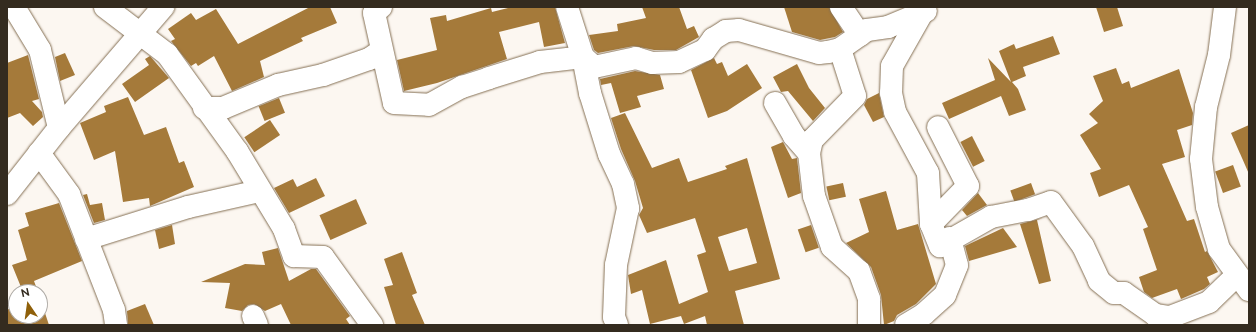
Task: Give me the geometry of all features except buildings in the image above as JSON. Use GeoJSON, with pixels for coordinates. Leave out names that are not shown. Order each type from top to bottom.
{"type":"FeatureCollection","features":[{"type":"Feature","properties":{"kind":"street"},"geometry":{"type":"LineString","coordinates":[[14,7],[40,50],[59,128]]}},
{"type":"Feature","properties":{"kind":"street"},"geometry":{"type":"LineString","coordinates":[[105,7],[167,54],[236,151],[259,191],[284,228],[294,256],[324,256],[372,325]]}},
{"type":"Feature","properties":{"kind":"street"},"geometry":{"type":"LineString","coordinates":[[8,191],[59,128],[163,7]]}},
{"type":"Feature","properties":{"kind":"street"},"geometry":{"type":"LineString","coordinates":[[381,7],[374,13],[381,51],[394,103],[430,105],[462,88],[540,62],[583,57],[594,67],[636,58],[652,63],[679,62],[705,50],[713,39],[726,31],[739,30],[819,53],[840,49],[867,30],[888,27],[927,10]]}},
{"type":"Feature","properties":{"kind":"street"},"geometry":{"type":"LineString","coordinates":[[568,7],[583,57],[590,93],[609,154],[623,184],[628,208],[616,265],[614,317],[617,325]]}},
{"type":"Feature","properties":{"kind":"street"},"geometry":{"type":"LineString","coordinates":[[841,7],[860,35]]}},
{"type":"Feature","properties":{"kind":"street"},"geometry":{"type":"LineString","coordinates":[[927,10],[892,66],[891,93],[895,112],[928,173],[931,224],[940,246],[950,238],[991,217],[1028,210],[1051,202],[1083,246],[1099,282],[1114,293],[1124,293],[1155,315],[1170,317],[1209,302],[1243,282],[1219,249],[1207,207],[1201,159],[1206,107],[1219,55],[1225,7]]}},
{"type":"Feature","properties":{"kind":"street"},"geometry":{"type":"LineString","coordinates":[[840,49],[855,96],[812,140],[809,153],[814,196],[832,248],[858,271],[869,299],[868,325]]}},
{"type":"Feature","properties":{"kind":"street"},"geometry":{"type":"LineString","coordinates":[[204,108],[223,108],[278,85],[323,74],[369,59],[381,51]]}},
{"type":"Feature","properties":{"kind":"street"},"geometry":{"type":"LineString","coordinates":[[775,103],[794,136],[809,153]]}},
{"type":"Feature","properties":{"kind":"street"},"geometry":{"type":"LineString","coordinates":[[931,224],[968,186],[938,127]]}},
{"type":"Feature","properties":{"kind":"street"},"geometry":{"type":"LineString","coordinates":[[39,154],[70,194],[114,310],[116,325]]}},
{"type":"Feature","properties":{"kind":"street"},"geometry":{"type":"LineString","coordinates":[[86,239],[188,207],[259,191]]}},
{"type":"Feature","properties":{"kind":"street"},"geometry":{"type":"LineString","coordinates":[[906,325],[924,314],[944,296],[957,265],[950,238]]}}]}
